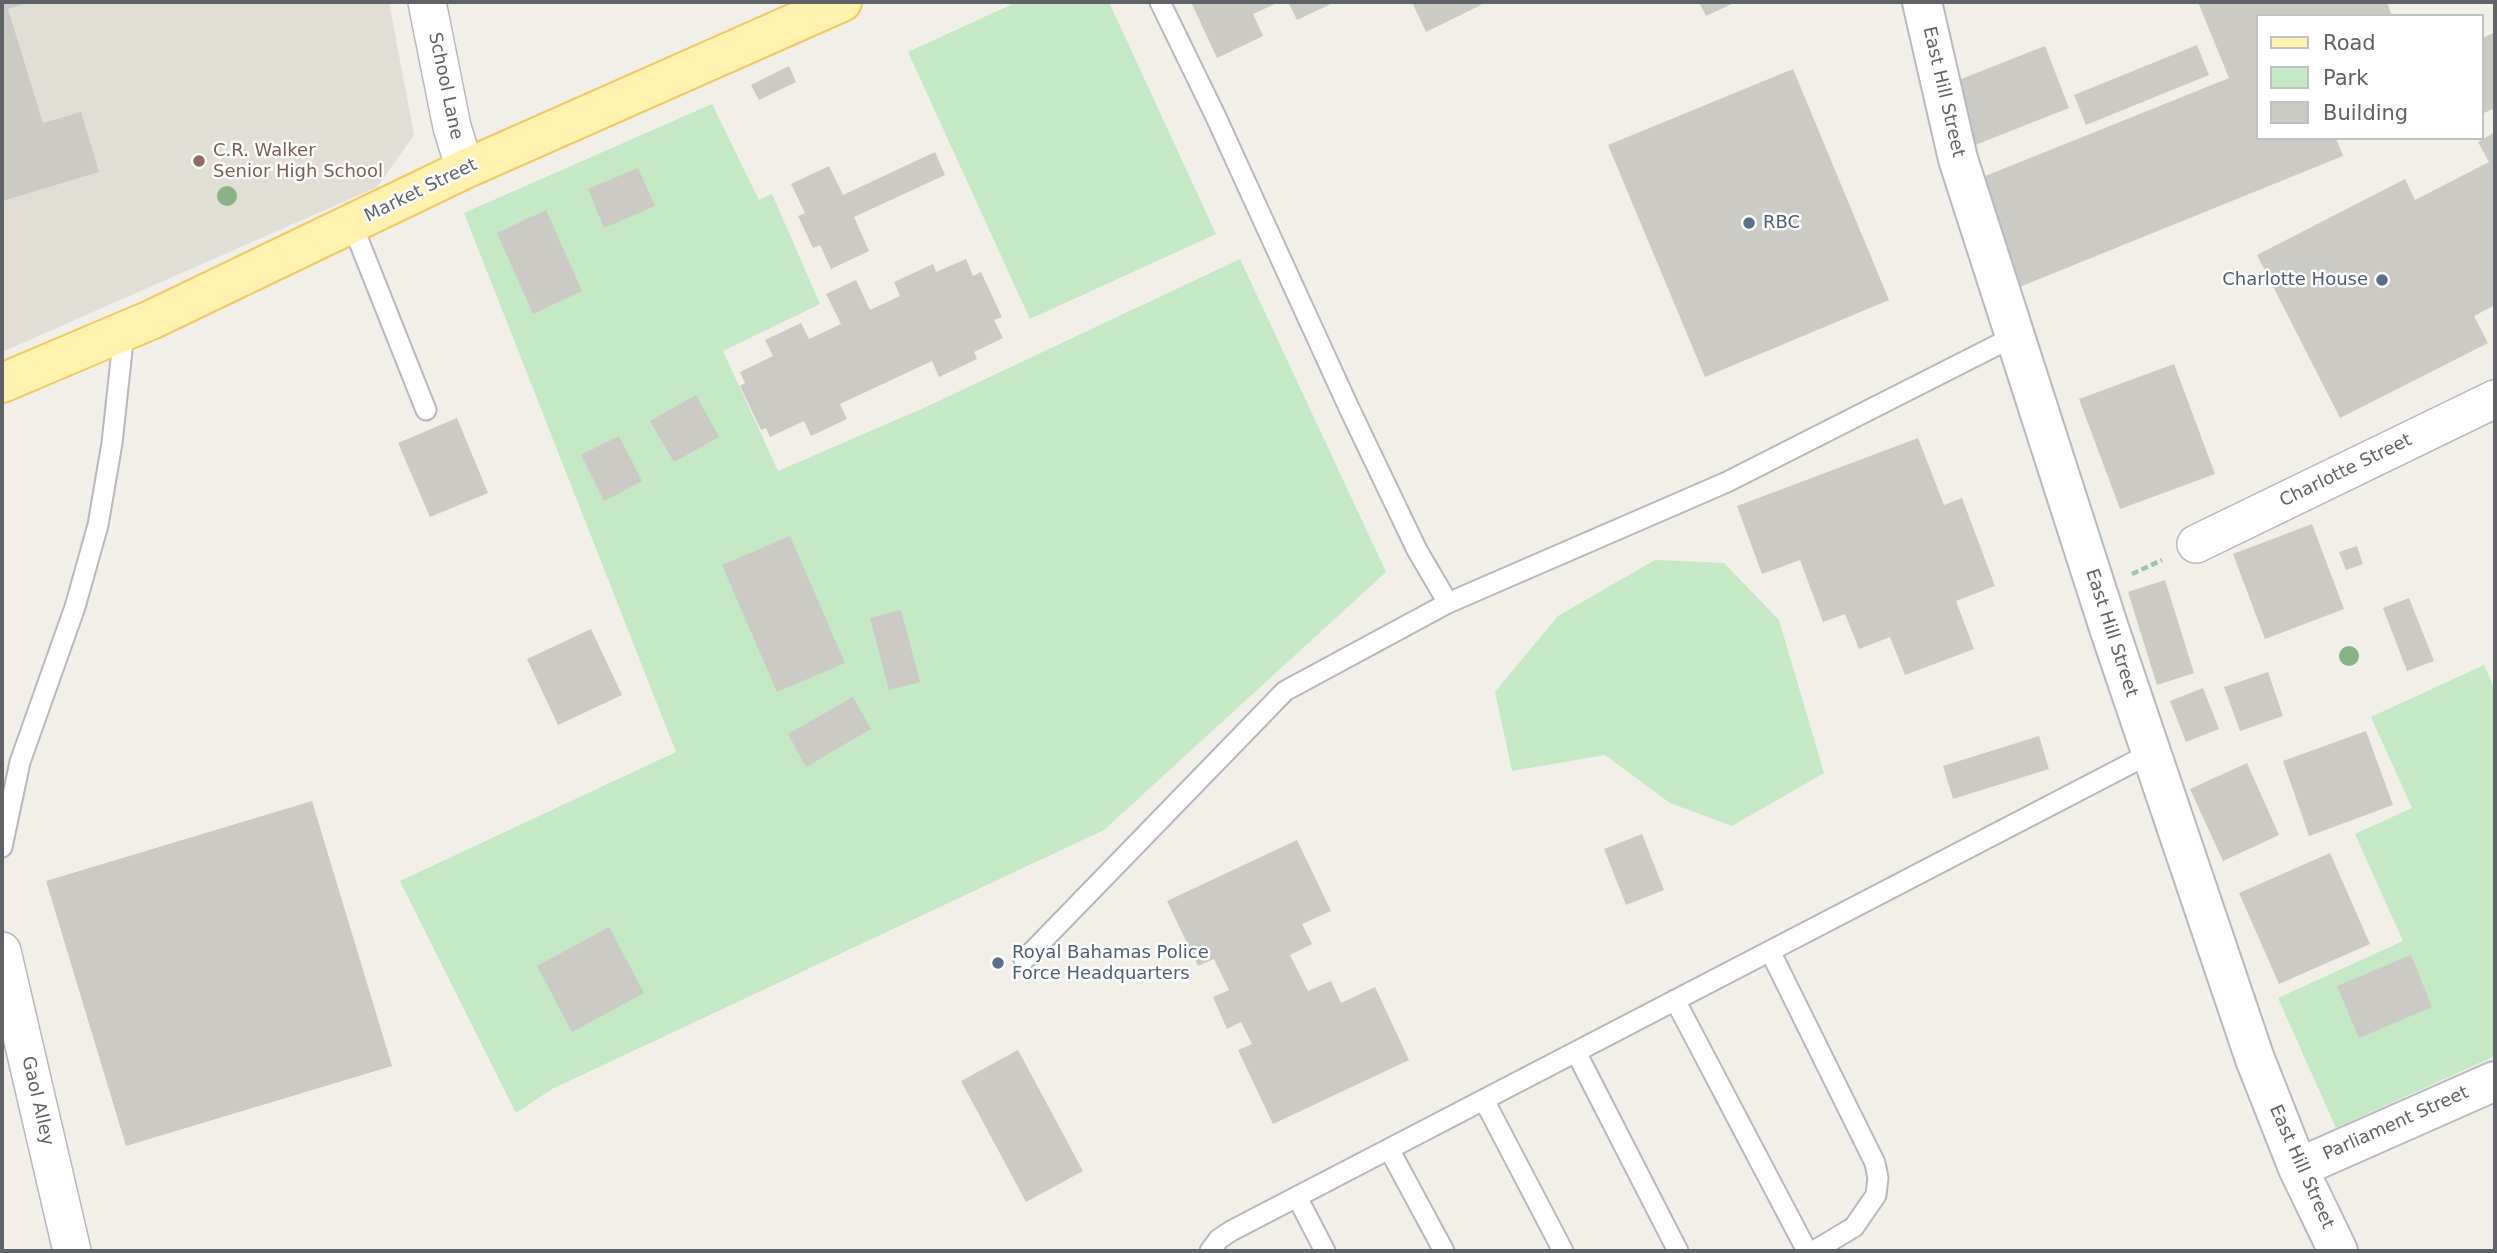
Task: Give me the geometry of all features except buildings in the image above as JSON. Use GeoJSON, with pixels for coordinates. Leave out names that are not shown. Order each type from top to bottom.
{"type":"FeatureCollection","features":[{"type":"Feature","properties":{"kind":"main road","name":"Market Street"},"geometry":{"type":"LineString","coordinates":[[2,383],[124,332],[465,170],[842,2]]}},
{"type":"Feature","properties":{"kind":"main road","name":"East Hill Street"},"geometry":{"type":"LineString","coordinates":[[1923,2],[1958,159],[2096,590],[2255,1059],[2298,1168],[2338,1251]]}},
{"type":"Feature","properties":{"kind":"main road","name":"Parliament Street"},"geometry":{"type":"LineString","coordinates":[[2298,1168],[2495,1081]]}},
{"type":"Feature","properties":{"kind":"street","name":"School Lane"},"geometry":{"type":"LineString","coordinates":[[427,2],[452,127],[465,170]]}},
{"type":"Feature","properties":{"kind":"street","name":"Charlotte Street"},"geometry":{"type":"LineString","coordinates":[[2196,544],[2495,398]]}},
{"type":"Feature","properties":{"kind":"street","name":"Gaol Alley"},"geometry":{"type":"LineString","coordinates":[[2,950],[72,1251]]}},
{"type":"Feature","properties":{"kind":"lane"},"geometry":{"type":"LineString","coordinates":[[1160,2],[1215,115],[1354,420],[1417,550],[1448,603]]}},
{"type":"Feature","properties":{"kind":"lane"},"geometry":{"type":"LineString","coordinates":[[352,224],[426,410]]}},
{"type":"Feature","properties":{"kind":"lane"},"geometry":{"type":"LineString","coordinates":[[2,847],[20,762],[75,607],[97,525],[112,443],[124,332]]}},
{"type":"Feature","properties":{"kind":"lane"},"geometry":{"type":"LineString","coordinates":[[1024,960],[1285,691],[1448,603],[1727,482],[2015,336]]}},
{"type":"Feature","properties":{"kind":"lane"},"geometry":{"type":"LineString","coordinates":[[1210,1251],[1219,1239],[1231,1231],[2151,753]]}},
{"type":"Feature","properties":{"kind":"lane"},"geometry":{"type":"LineString","coordinates":[[1770,951],[1875,1163],[1878,1178],[1876,1195],[1854,1227],[1814,1251]]}},
{"type":"Feature","properties":{"kind":"lane"},"geometry":{"type":"LineString","coordinates":[[1675,1000],[1807,1251]]}},
{"type":"Feature","properties":{"kind":"lane"},"geometry":{"type":"LineString","coordinates":[[1576,1052],[1678,1251]]}},
{"type":"Feature","properties":{"kind":"lane"},"geometry":{"type":"LineString","coordinates":[[1483,1100],[1563,1251]]}},
{"type":"Feature","properties":{"kind":"lane"},"geometry":{"type":"LineString","coordinates":[[1389,1149],[1444,1251]]}},
{"type":"Feature","properties":{"kind":"lane"},"geometry":{"type":"LineString","coordinates":[[1297,1197],[1325,1251]]}},
{"type":"Feature","properties":{"kind":"path"},"geometry":{"type":"LineString","coordinates":[[2096,590],[2196,544]]}},
{"type":"Feature","properties":{"kind":"shaded area","name":"C.R. Walker Senior High School"},"geometry":{"type":"Polygon","coordinates":[[[2,2],[389,2],[414,135],[377,187],[2,352],[2,2]]]}},
{"type":"Feature","properties":{"kind":"green space"},"geometry":{"type":"Polygon","coordinates":[[[1017,2],[1109,2],[1216,234],[1030,319],[908,52],[1017,2]]]}},
{"type":"Feature","properties":{"kind":"green space"},"geometry":{"type":"Polygon","coordinates":[[[712,104],[759,200],[772,194],[820,304],[723,351],[778,471],[926,407],[1240,259],[1386,572],[1104,830],[552,1089],[516,1113],[400,881],[676,752],[464,213],[712,104]]]}},
{"type":"Feature","properties":{"kind":"green space"},"geometry":{"type":"Polygon","coordinates":[[[1655,560],[1724,563],[1779,620],[1824,773],[1732,826],[1670,803],[1605,755],[1512,771],[1495,692],[1558,616],[1655,560]]]}},
{"type":"Feature","properties":{"kind":"green space"},"geometry":{"type":"Polygon","coordinates":[[[2484,665],[2495,690],[2495,1056],[2336,1128],[2278,998],[2403,941],[2355,834],[2412,808],[2371,717],[2484,665]]]}},
{"type":"Feature","properties":{"kind":"place","name":"C.R. Walker Senior High School"},"geometry":{"type":"Point","coordinates":[199,161]}},
{"type":"Feature","properties":{"kind":"place","name":"RBC"},"geometry":{"type":"Point","coordinates":[1749,223]}},
{"type":"Feature","properties":{"kind":"place","name":"Charlotte House"},"geometry":{"type":"Point","coordinates":[2382,280]}},
{"type":"Feature","properties":{"kind":"place","name":"Royal Bahamas Police Force Headquarters"},"geometry":{"type":"Point","coordinates":[998,963]}}]}
